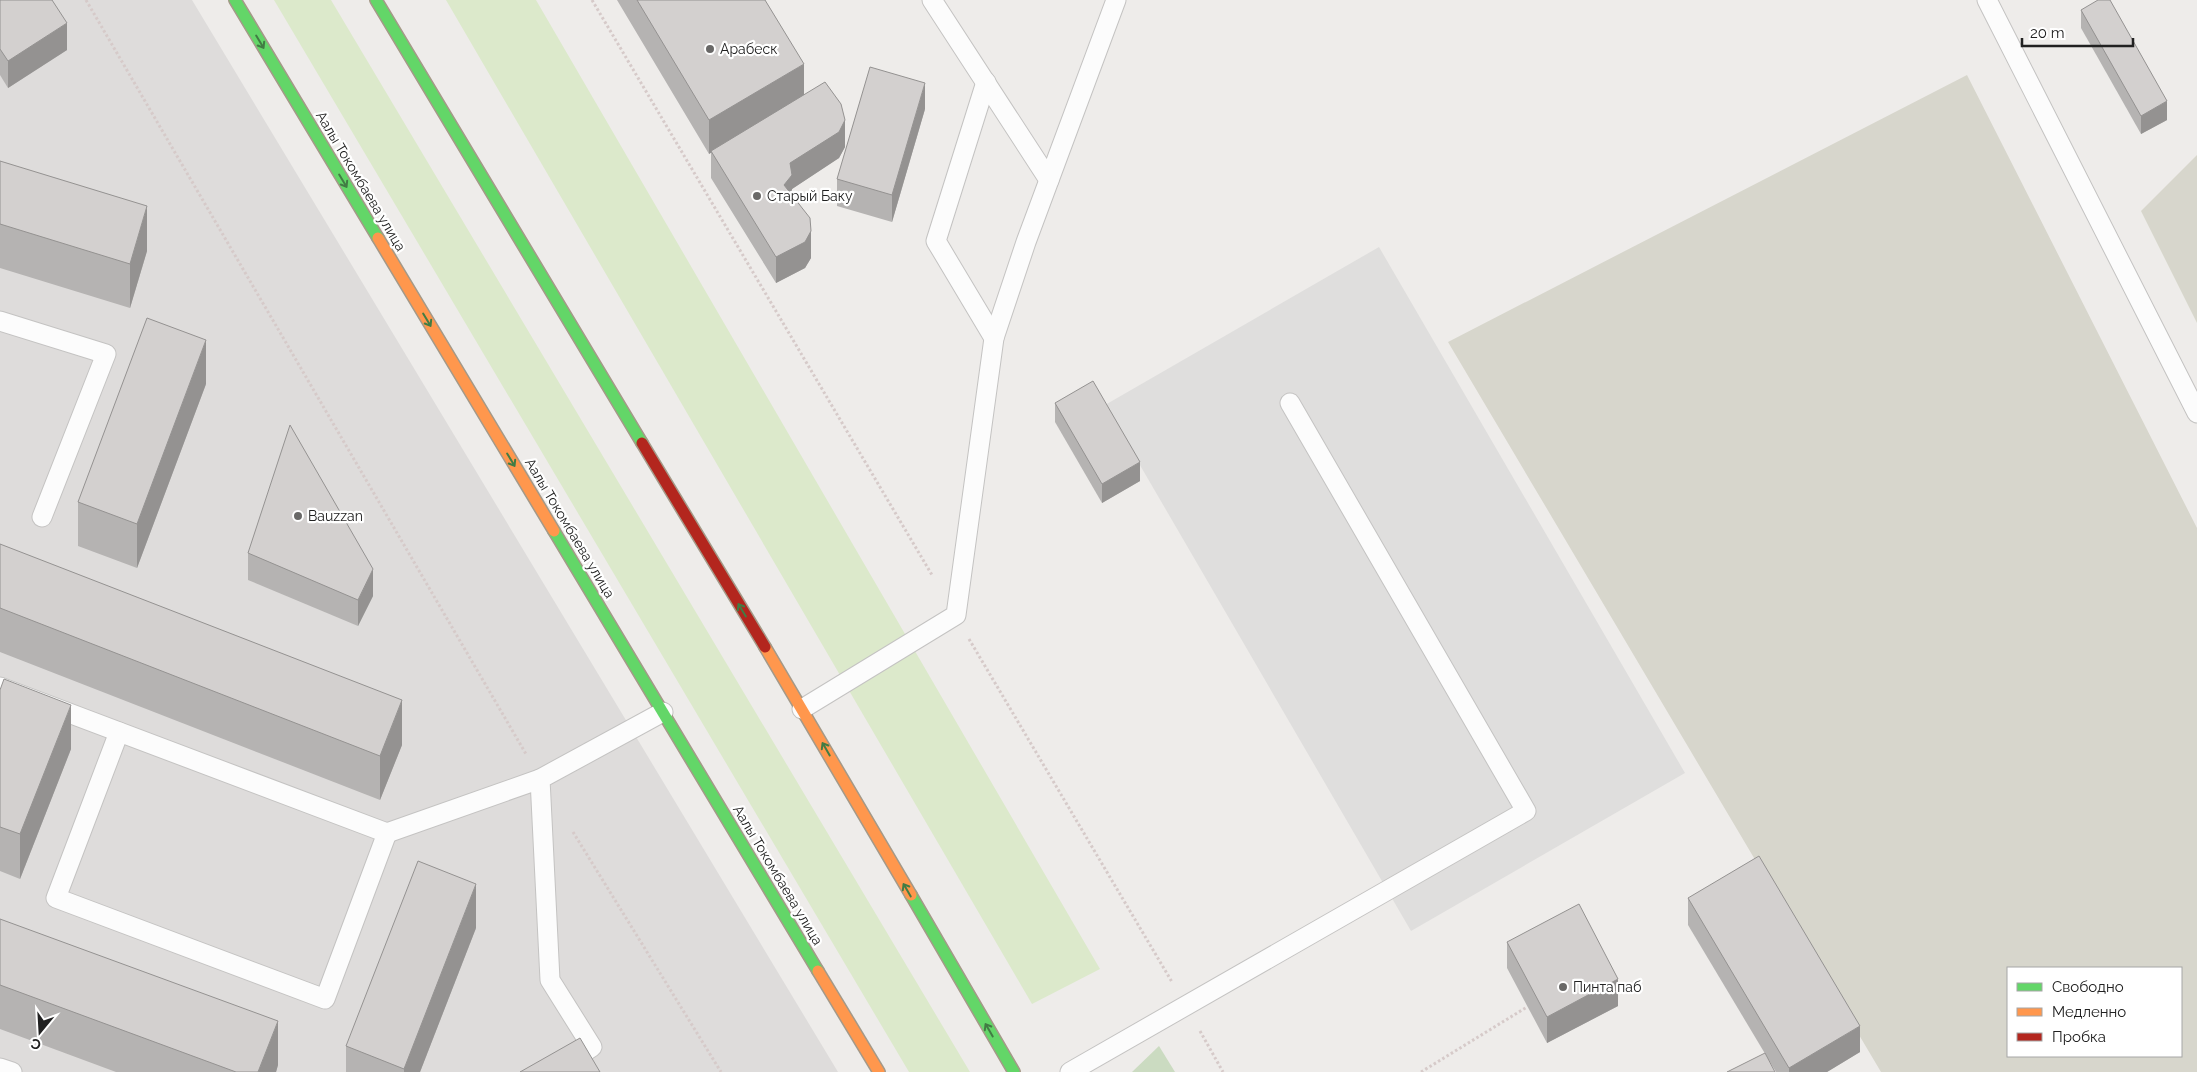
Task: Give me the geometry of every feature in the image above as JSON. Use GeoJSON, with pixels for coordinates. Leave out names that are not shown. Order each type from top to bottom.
{"type":"FeatureCollection","features":[{"type":"Feature","properties":{"kind":"main road","name":"Аалы Токомбаева улица"},"geometry":{"type":"LineString","coordinates":[[235,0],[879,1072]]}},
{"type":"Feature","properties":{"kind":"main road"},"geometry":{"type":"LineString","coordinates":[[376,0],[802,709],[1014,1072]]}},
{"type":"Feature","properties":{"kind":"lane"},"geometry":{"type":"LineString","coordinates":[[932,0],[1049,180]]}},
{"type":"Feature","properties":{"kind":"lane"},"geometry":{"type":"LineString","coordinates":[[802,709],[956,615],[994,338],[1049,180],[1116,0]]}},
{"type":"Feature","properties":{"kind":"lane"},"geometry":{"type":"LineString","coordinates":[[1987,0],[2197,413]]}},
{"type":"Feature","properties":{"kind":"lane"},"geometry":{"type":"LineString","coordinates":[[986,82],[936,241],[994,338]]}},
{"type":"Feature","properties":{"kind":"lane"},"geometry":{"type":"LineString","coordinates":[[0,321],[106,354],[42,517]]}},
{"type":"Feature","properties":{"kind":"lane"},"geometry":{"type":"LineString","coordinates":[[1070,1072],[1526,811],[1290,403]]}},
{"type":"Feature","properties":{"kind":"lane"},"geometry":{"type":"LineString","coordinates":[[0,687],[387,833],[540,779],[663,712]]}},
{"type":"Feature","properties":{"kind":"lane"},"geometry":{"type":"LineString","coordinates":[[120,732],[56,898],[84,909],[325,999],[387,833]]}},
{"type":"Feature","properties":{"kind":"lane"},"geometry":{"type":"LineString","coordinates":[[540,779],[550,980],[592,1047],[553,1072]]}},
{"type":"Feature","properties":{"kind":"lane"},"geometry":{"type":"LineString","coordinates":[[0,1068],[12,1072]]}},
{"type":"Feature","properties":{"kind":"path"},"geometry":{"type":"LineString","coordinates":[[86,0],[540,779]]}},
{"type":"Feature","properties":{"kind":"path"},"geometry":{"type":"LineString","coordinates":[[592,0],[956,615],[1223,1072]]}},
{"type":"Feature","properties":{"kind":"path"},"geometry":{"type":"LineString","coordinates":[[571,829],[720,1072]]}},
{"type":"Feature","properties":{"kind":"path"},"geometry":{"type":"LineString","coordinates":[[1421,1072],[1527,1007]]}},
{"type":"Feature","properties":{"kind":"shaded area"},"geometry":{"type":"Polygon","coordinates":[[[0,0],[192,0],[838,1072],[0,1072],[0,0]]]}},
{"type":"Feature","properties":{"kind":"shaded area"},"geometry":{"type":"Polygon","coordinates":[[[1967,75],[2197,528],[2197,1072],[1881,1072],[1448,342],[1967,75]]]}},
{"type":"Feature","properties":{"kind":"shaded area"},"geometry":{"type":"Polygon","coordinates":[[[2197,155],[2197,323],[2141,211],[2197,155]]]}},
{"type":"Feature","properties":{"kind":"shaded area"},"geometry":{"type":"Polygon","coordinates":[[[1379,247],[1685,773],[1411,931],[1105,405],[1379,247]]]}},
{"type":"Feature","properties":{"kind":"green space"},"geometry":{"type":"Polygon","coordinates":[[[274,0],[331,0],[970,1072],[909,1072],[274,0]]]}},
{"type":"Feature","properties":{"kind":"green space"},"geometry":{"type":"Polygon","coordinates":[[[446,0],[536,0],[1100,969],[1032,1004],[446,0]]]}},
{"type":"Feature","properties":{"kind":"green space"},"geometry":{"type":"Polygon","coordinates":[[[1159,1046],[1175,1072],[1132,1072],[1159,1046]]]}},
{"type":"Feature","properties":{"kind":"building"},"geometry":{"type":"Polygon","coordinates":[[[0,0],[52,0],[67,23],[8,61],[0,49],[0,0]]]}},
{"type":"Feature","properties":{"kind":"building","name":"Арабеск"},"geometry":{"type":"Polygon","coordinates":[[[637,0],[765,0],[804,64],[709,120],[637,0]]]}},
{"type":"Feature","properties":{"kind":"building"},"geometry":{"type":"Polygon","coordinates":[[[2098,0],[2110,0],[2167,101],[2141,116],[2081,10],[2098,0]]]}},
{"type":"Feature","properties":{"kind":"building"},"geometry":{"type":"Polygon","coordinates":[[[870,67],[925,83],[892,195],[837,179],[870,67]]]}},
{"type":"Feature","properties":{"kind":"building","name":"Старый Баку"},"geometry":{"type":"Polygon","coordinates":[[[825,82],[841,104],[845,120],[839,132],[790,163],[792,175],[784,185],[810,218],[811,231],[805,242],[776,257],[711,151],[825,82]]]}},
{"type":"Feature","properties":{"kind":"building"},"geometry":{"type":"Polygon","coordinates":[[[0,161],[147,206],[130,264],[0,224],[0,161]]]}},
{"type":"Feature","properties":{"kind":"building"},"geometry":{"type":"Polygon","coordinates":[[[147,318],[206,340],[137,524],[78,502],[147,318]]]}},
{"type":"Feature","properties":{"kind":"building"},"geometry":{"type":"Polygon","coordinates":[[[1093,381],[1140,462],[1102,484],[1055,403],[1093,381]]]}},
{"type":"Feature","properties":{"kind":"building","name":"Bauzzan"},"geometry":{"type":"Polygon","coordinates":[[[290,425],[373,569],[358,600],[248,553],[290,425]]]}},
{"type":"Feature","properties":{"kind":"building"},"geometry":{"type":"Polygon","coordinates":[[[0,544],[402,700],[380,756],[0,608],[0,544]]]}},
{"type":"Feature","properties":{"kind":"building"},"geometry":{"type":"Polygon","coordinates":[[[4,679],[71,705],[20,834],[0,827],[0,690],[4,679]]]}},
{"type":"Feature","properties":{"kind":"building"},"geometry":{"type":"Polygon","coordinates":[[[1759,856],[1860,1026],[1789,1068],[1688,898],[1759,856]]]}},
{"type":"Feature","properties":{"kind":"building"},"geometry":{"type":"Polygon","coordinates":[[[418,861],[476,884],[404,1069],[346,1046],[418,861]]]}},
{"type":"Feature","properties":{"kind":"building","name":"Пинта паб"},"geometry":{"type":"Polygon","coordinates":[[[1579,904],[1618,979],[1547,1017],[1507,942],[1579,904]]]}},
{"type":"Feature","properties":{"kind":"building"},"geometry":{"type":"Polygon","coordinates":[[[0,919],[278,1021],[258,1072],[236,1072],[0,985],[0,919]]]}},
{"type":"Feature","properties":{"kind":"building"},"geometry":{"type":"Polygon","coordinates":[[[580,1038],[600,1072],[520,1072],[580,1038]]]}},
{"type":"Feature","properties":{"kind":"building"},"geometry":{"type":"Polygon","coordinates":[[[1765,1053],[1775,1072],[1727,1072],[1765,1053]]]}},
{"type":"Feature","properties":{"kind":"traffic: fast"},"geometry":{"type":"LineString","coordinates":[[235,0],[378,238]]}},
{"type":"Feature","properties":{"kind":"traffic: fast"},"geometry":{"type":"LineString","coordinates":[[376,0],[642,443]]}},
{"type":"Feature","properties":{"kind":"traffic: fast"},"geometry":{"type":"LineString","coordinates":[[554,531],[818,971]]}},
{"type":"Feature","properties":{"kind":"traffic: fast"},"geometry":{"type":"LineString","coordinates":[[911,895],[1014,1072]]}},
{"type":"Feature","properties":{"kind":"traffic: slow"},"geometry":{"type":"LineString","coordinates":[[378,238],[554,531]]}},
{"type":"Feature","properties":{"kind":"traffic: slow"},"geometry":{"type":"LineString","coordinates":[[765,647],[911,895]]}},
{"type":"Feature","properties":{"kind":"traffic: slow"},"geometry":{"type":"LineString","coordinates":[[818,971],[879,1072]]}},
{"type":"Feature","properties":{"kind":"traffic: jam"},"geometry":{"type":"LineString","coordinates":[[642,443],[765,647]]}},
{"type":"Feature","properties":{"kind":"place","name":"Арабеск"},"geometry":{"type":"Point","coordinates":[710,49]}},
{"type":"Feature","properties":{"kind":"place","name":"Старый Баку"},"geometry":{"type":"Point","coordinates":[757,196]}},
{"type":"Feature","properties":{"kind":"place","name":"Bauzzan"},"geometry":{"type":"Point","coordinates":[298,516]}},
{"type":"Feature","properties":{"kind":"place","name":"Пинта паб"},"geometry":{"type":"Point","coordinates":[1563,987]}}]}
